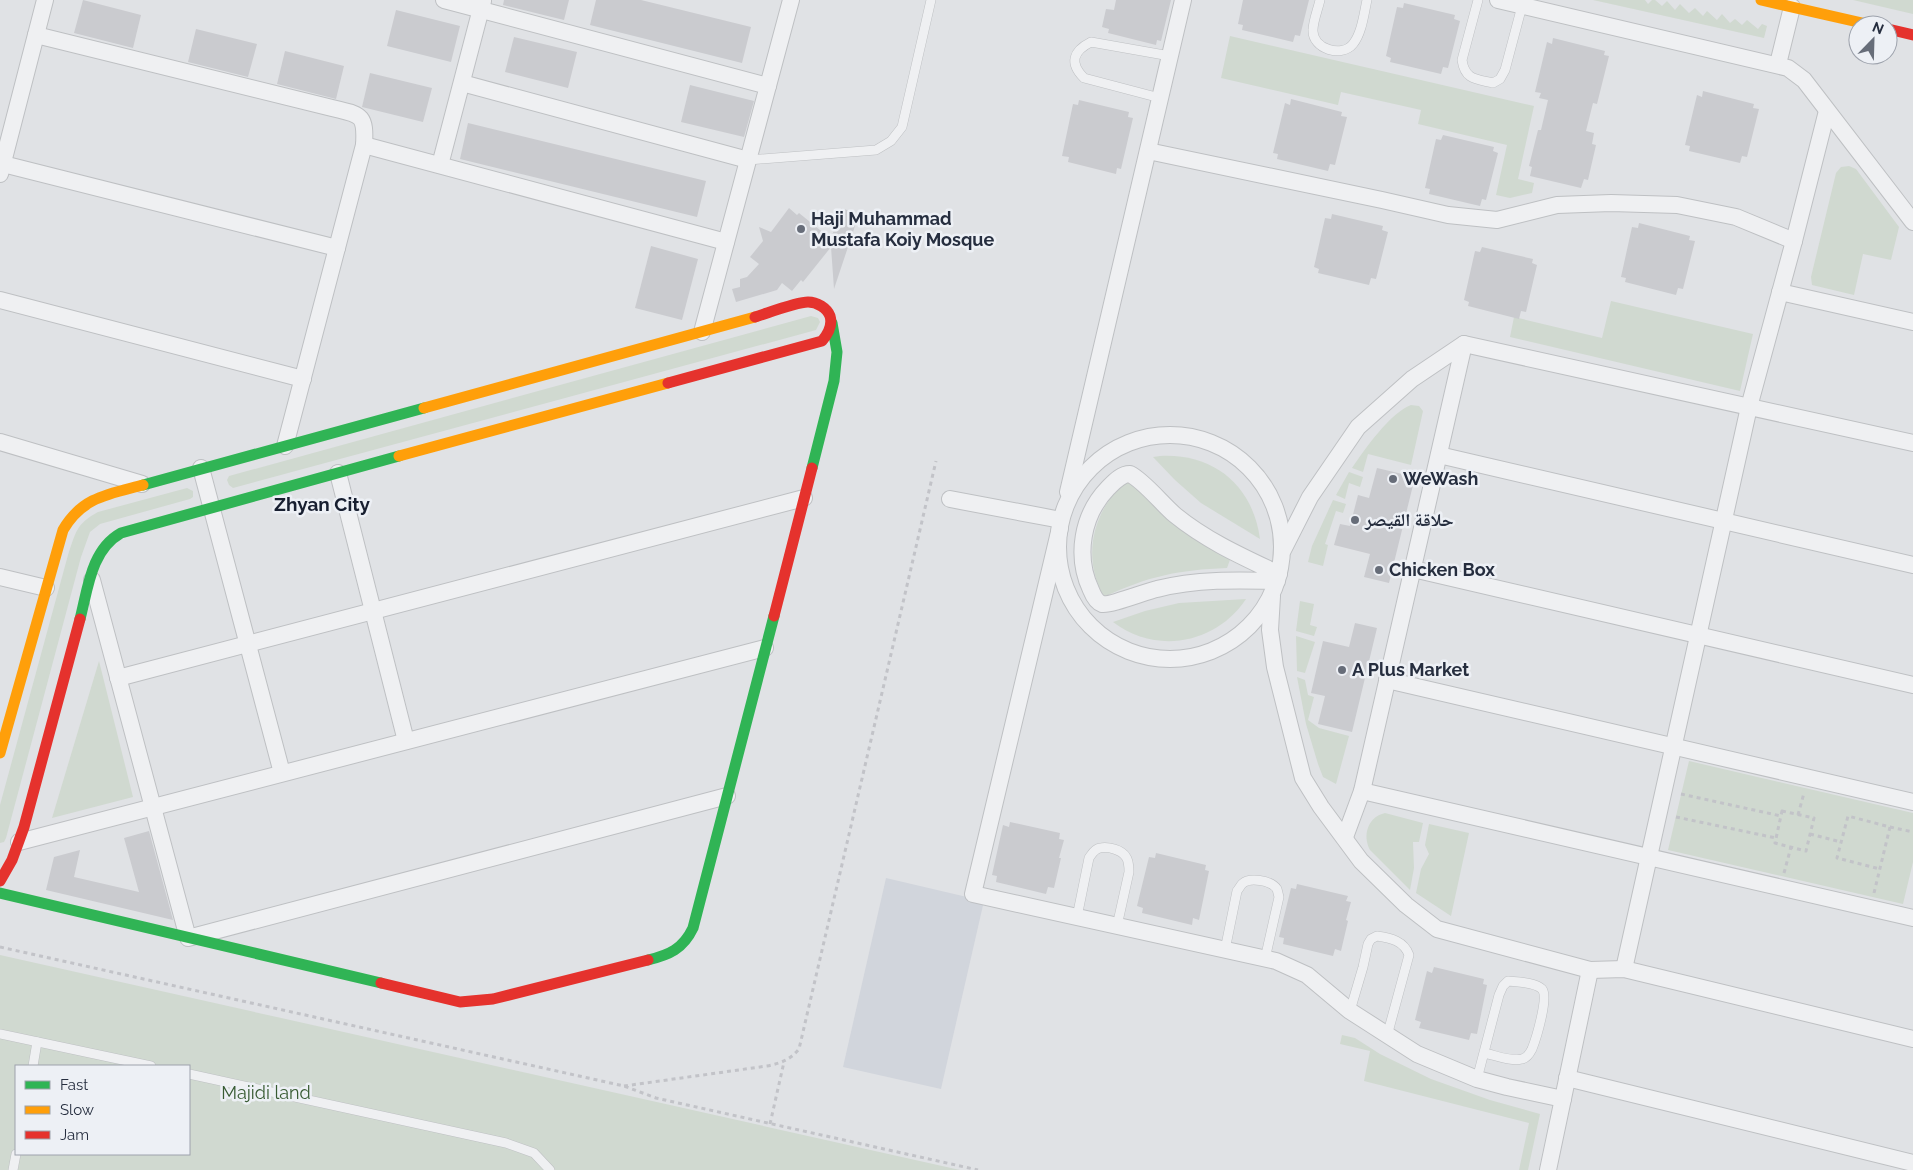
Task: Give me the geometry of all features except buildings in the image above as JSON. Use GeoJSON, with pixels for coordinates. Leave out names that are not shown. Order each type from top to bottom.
{"type":"FeatureCollection","features":[{"type":"Feature","properties":{"kind":"street"},"geometry":{"type":"LineString","coordinates":[[45,0],[1,169],[338,248]]}},
{"type":"Feature","properties":{"kind":"street"},"geometry":{"type":"LineString","coordinates":[[444,0],[482,5],[768,86]]}},
{"type":"Feature","properties":{"kind":"street"},"geometry":{"type":"LineString","coordinates":[[702,332],[789,0]]}},
{"type":"Feature","properties":{"kind":"street"},"geometry":{"type":"LineString","coordinates":[[1182,0],[973,894],[1276,962],[1307,975],[1350,1011],[1417,1054],[1478,1079],[1563,1099]]}},
{"type":"Feature","properties":{"kind":"street"},"geometry":{"type":"LineString","coordinates":[[1498,0],[1778,64],[1788,68],[1804,80],[1913,222]]}},
{"type":"Feature","properties":{"kind":"street"},"geometry":{"type":"LineString","coordinates":[[1760,0],[1790,4],[1848,19]]}},
{"type":"Feature","properties":{"kind":"street"},"geometry":{"type":"LineString","coordinates":[[1778,64],[1790,4]]}},
{"type":"Feature","properties":{"kind":"street"},"geometry":{"type":"LineString","coordinates":[[440,166],[482,5]]}},
{"type":"Feature","properties":{"kind":"street"},"geometry":{"type":"LineString","coordinates":[[1898,31],[1913,35]]}},
{"type":"Feature","properties":{"kind":"street"},"geometry":{"type":"LineString","coordinates":[[36,35],[355,114],[362,119],[365,126],[364,145],[285,446]]}},
{"type":"Feature","properties":{"kind":"street"},"geometry":{"type":"LineString","coordinates":[[462,83],[748,160]]}},
{"type":"Feature","properties":{"kind":"street"},"geometry":{"type":"LineString","coordinates":[[1624,970],[1749,407],[1827,111]]}},
{"type":"Feature","properties":{"kind":"street"},"geometry":{"type":"LineString","coordinates":[[364,145],[726,242]]}},
{"type":"Feature","properties":{"kind":"street"},"geometry":{"type":"LineString","coordinates":[[1148,151],[1448,215],[1497,220],[1557,205],[1611,203],[1677,205],[1736,217],[1794,241]]}},
{"type":"Feature","properties":{"kind":"street"},"geometry":{"type":"LineString","coordinates":[[1780,292],[1913,322]]}},
{"type":"Feature","properties":{"kind":"street"},"geometry":{"type":"LineString","coordinates":[[0,300],[303,379]]}},
{"type":"Feature","properties":{"kind":"street"},"geometry":{"type":"LineString","coordinates":[[0,753],[5,717],[46,588],[62,530],[74,511],[94,499],[808,302],[822,306],[830,317],[837,352],[836,366],[804,498],[690,934],[682,946],[671,954],[493,999],[460,1002],[0,892]]}},
{"type":"Feature","properties":{"kind":"street"},"geometry":{"type":"LineString","coordinates":[[0,881],[6,858],[19,842],[29,812],[91,577],[101,550],[116,535],[127,530],[822,341],[830,330],[832,323]]}},
{"type":"Feature","properties":{"kind":"street"},"geometry":{"type":"LineString","coordinates":[[1271,498],[1282,506],[1294,508],[1305,503],[1358,427],[1412,380],[1464,344],[1913,443]]}},
{"type":"Feature","properties":{"kind":"street"},"geometry":{"type":"LineString","coordinates":[[1345,838],[1362,791],[1464,344]]}},
{"type":"Feature","properties":{"kind":"street"},"geometry":{"type":"LineString","coordinates":[[1283,550],[1279,520],[1271,498],[1253,470],[1227,450],[1195,438],[1162,435],[1130,442],[1100,458],[1078,483],[1069,497],[1061,520],[1059,559],[1066,589],[1082,616],[1093,628],[1112,642],[1140,655],[1179,658],[1209,652],[1240,635],[1252,631],[1264,635],[1271,644],[1302,778],[1361,861],[1406,905],[1437,929],[1590,970],[1624,970],[1913,1039]]}},
{"type":"Feature","properties":{"kind":"street"},"geometry":{"type":"LineString","coordinates":[[0,442],[143,485]]}},
{"type":"Feature","properties":{"kind":"street"},"geometry":{"type":"LineString","coordinates":[[1439,455],[1913,565]]}},
{"type":"Feature","properties":{"kind":"street"},"geometry":{"type":"LineString","coordinates":[[201,468],[282,773]]}},
{"type":"Feature","properties":{"kind":"street"},"geometry":{"type":"LineString","coordinates":[[338,473],[406,741]]}},
{"type":"Feature","properties":{"kind":"street"},"geometry":{"type":"LineString","coordinates":[[1130,474],[1194,530],[1228,550],[1276,584],[1229,580],[1181,584],[1142,593],[1107,605],[1101,604],[1094,596],[1085,575],[1082,553],[1084,531],[1092,510],[1104,492],[1121,476],[1130,474]]}},
{"type":"Feature","properties":{"kind":"street"},"geometry":{"type":"LineString","coordinates":[[1272,650],[1270,630],[1283,550],[1310,497]]}},
{"type":"Feature","properties":{"kind":"street"},"geometry":{"type":"LineString","coordinates":[[118,678],[804,498]]}},
{"type":"Feature","properties":{"kind":"street"},"geometry":{"type":"LineString","coordinates":[[950,499],[1061,520]]}},
{"type":"Feature","properties":{"kind":"street"},"geometry":{"type":"LineString","coordinates":[[1413,569],[1913,685]]}},
{"type":"Feature","properties":{"kind":"street"},"geometry":{"type":"LineString","coordinates":[[0,577],[46,588]]}},
{"type":"Feature","properties":{"kind":"street"},"geometry":{"type":"LineString","coordinates":[[91,577],[188,938]]}},
{"type":"Feature","properties":{"kind":"street"},"geometry":{"type":"LineString","coordinates":[[1240,635],[1254,622],[1276,584]]}},
{"type":"Feature","properties":{"kind":"street"},"geometry":{"type":"LineString","coordinates":[[19,842],[764,648]]}},
{"type":"Feature","properties":{"kind":"street"},"geometry":{"type":"LineString","coordinates":[[1387,680],[1913,802]]}},
{"type":"Feature","properties":{"kind":"street"},"geometry":{"type":"LineString","coordinates":[[1362,791],[1913,918]]}},
{"type":"Feature","properties":{"kind":"street"},"geometry":{"type":"LineString","coordinates":[[188,938],[727,796]]}},
{"type":"Feature","properties":{"kind":"street"},"geometry":{"type":"LineString","coordinates":[[1548,1170],[1590,970]]}},
{"type":"Feature","properties":{"kind":"street"},"geometry":{"type":"LineString","coordinates":[[1567,1078],[1913,1163]]}},
{"type":"Feature","properties":{"kind":"lane"},"geometry":{"type":"LineString","coordinates":[[748,160],[876,150],[891,142],[902,127],[931,0]]}},
{"type":"Feature","properties":{"kind":"lane"},"geometry":{"type":"LineString","coordinates":[[1320,0],[1313,30],[1314,40],[1321,46],[1334,51],[1344,50],[1353,45],[1367,0]]}},
{"type":"Feature","properties":{"kind":"lane"},"geometry":{"type":"LineString","coordinates":[[1478,0],[1462,60],[1463,69],[1467,75],[1475,79],[1493,83],[1500,79],[1506,70],[1522,6]]}},
{"type":"Feature","properties":{"kind":"lane"},"geometry":{"type":"LineString","coordinates":[[1160,98],[1084,78],[1076,70],[1074,60],[1078,52],[1091,42],[1170,56]]}},
{"type":"Feature","properties":{"kind":"lane"},"geometry":{"type":"LineString","coordinates":[[1077,917],[1089,858],[1094,851],[1100,848],[1110,848],[1122,852],[1127,857],[1129,865],[1116,926]]}},
{"type":"Feature","properties":{"kind":"lane"},"geometry":{"type":"LineString","coordinates":[[1225,950],[1237,891],[1241,884],[1248,880],[1257,880],[1271,884],[1277,889],[1279,897],[1265,959]]}},
{"type":"Feature","properties":{"kind":"lane"},"geometry":{"type":"LineString","coordinates":[[1350,1011],[1371,939],[1377,936],[1400,942],[1406,948],[1409,955],[1387,1036]]}},
{"type":"Feature","properties":{"kind":"lane"},"geometry":{"type":"LineString","coordinates":[[1478,1079],[1484,1053],[1503,986],[1508,981],[1536,986],[1542,990],[1544,1005],[1532,1050],[1527,1056],[1520,1060],[1484,1053]]}},
{"type":"Feature","properties":{"kind":"lane"},"geometry":{"type":"LineString","coordinates":[[0,1034],[146,1065]]}},
{"type":"Feature","properties":{"kind":"lane"},"geometry":{"type":"LineString","coordinates":[[33,1065],[37,1042]]}},
{"type":"Feature","properties":{"kind":"lane"},"geometry":{"type":"LineString","coordinates":[[190,1074],[506,1143],[534,1153],[550,1170]]}},
{"type":"Feature","properties":{"kind":"lane"},"geometry":{"type":"LineString","coordinates":[[13,1170],[16,1155]]}},
{"type":"Feature","properties":{"kind":"path"},"geometry":{"type":"LineString","coordinates":[[624,1086],[729,1072],[784,1062],[799,1049],[936,461]]}},
{"type":"Feature","properties":{"kind":"path"},"geometry":{"type":"LineString","coordinates":[[1798,815],[1805,788]]}},
{"type":"Feature","properties":{"kind":"path"},"geometry":{"type":"LineString","coordinates":[[1681,794],[1781,816]]}},
{"type":"Feature","properties":{"kind":"path"},"geometry":{"type":"LineString","coordinates":[[1782,811],[1814,818],[1806,851],[1775,843],[1781,816],[1782,811]]}},
{"type":"Feature","properties":{"kind":"path"},"geometry":{"type":"LineString","coordinates":[[1880,869],[1837,858],[1848,816],[1913,832]]}},
{"type":"Feature","properties":{"kind":"path"},"geometry":{"type":"LineString","coordinates":[[1676,817],[1776,838]]}},
{"type":"Feature","properties":{"kind":"path"},"geometry":{"type":"LineString","coordinates":[[1873,897],[1890,827]]}},
{"type":"Feature","properties":{"kind":"path"},"geometry":{"type":"LineString","coordinates":[[1810,834],[1841,842]]}},
{"type":"Feature","properties":{"kind":"path"},"geometry":{"type":"LineString","coordinates":[[1783,877],[1791,847]]}},
{"type":"Feature","properties":{"kind":"path"},"geometry":{"type":"LineString","coordinates":[[0,947],[624,1086],[656,1098],[978,1170]]}},
{"type":"Feature","properties":{"kind":"path"},"geometry":{"type":"LineString","coordinates":[[770,1124],[784,1062]]}},
{"type":"Feature","properties":{"kind":"shaded area"},"geometry":{"type":"Polygon","coordinates":[[[886,878],[984,901],[941,1089],[843,1067],[886,878]]]}},
{"type":"Feature","properties":{"kind":"green space"},"geometry":{"type":"Polygon","coordinates":[[[1593,0],[1645,0],[1648,4],[1655,0],[1662,6],[1667,1],[1675,10],[1680,4],[1689,13],[1695,8],[1703,16],[1707,11],[1717,20],[1722,14],[1730,23],[1735,19],[1742,25],[1747,20],[1758,29],[1762,24],[1767,26],[1764,38],[1593,0]]]}},
{"type":"Feature","properties":{"kind":"green space"},"geometry":{"type":"Polygon","coordinates":[[[1853,0],[1913,0],[1913,14],[1853,0]]]}},
{"type":"Feature","properties":{"kind":"green space"},"geometry":{"type":"Polygon","coordinates":[[[1230,36],[1534,106],[1518,179],[1534,183],[1532,193],[1510,198],[1496,195],[1507,145],[1418,124],[1421,110],[1341,92],[1338,105],[1221,78],[1230,36]]]}},
{"type":"Feature","properties":{"kind":"green space"},"geometry":{"type":"Polygon","coordinates":[[[1849,166],[1856,169],[1899,227],[1891,260],[1863,254],[1854,295],[1812,285],[1811,277],[1836,173],[1841,167],[1849,166]]]}},
{"type":"Feature","properties":{"kind":"green space"},"geometry":{"type":"Polygon","coordinates":[[[1611,301],[1753,334],[1740,391],[1510,337],[1514,317],[1602,338],[1611,301]]]}},
{"type":"Feature","properties":{"kind":"green space"},"geometry":{"type":"Polygon","coordinates":[[[811,316],[818,318],[820,322],[816,330],[233,488],[227,480],[229,476],[811,316]]]}},
{"type":"Feature","properties":{"kind":"green space"},"geometry":{"type":"Polygon","coordinates":[[[1411,405],[1419,406],[1423,411],[1411,465],[1368,454],[1363,472],[1352,468],[1387,423],[1403,409],[1411,405]]]}},
{"type":"Feature","properties":{"kind":"green space"},"geometry":{"type":"Polygon","coordinates":[[[1153,457],[1197,460],[1214,467],[1228,476],[1249,503],[1256,520],[1260,539],[1201,503],[1153,457]]]}},
{"type":"Feature","properties":{"kind":"green space"},"geometry":{"type":"Polygon","coordinates":[[[1349,472],[1363,477],[1360,487],[1349,483],[1345,499],[1336,495],[1349,472]]]}},
{"type":"Feature","properties":{"kind":"green space"},"geometry":{"type":"Polygon","coordinates":[[[1128,480],[1149,501],[1231,557],[1227,568],[1193,570],[1164,575],[1135,584],[1104,597],[1097,582],[1093,566],[1094,534],[1106,504],[1128,480]]]}},
{"type":"Feature","properties":{"kind":"green space"},"geometry":{"type":"Polygon","coordinates":[[[187,488],[193,491],[193,497],[190,499],[100,524],[90,532],[81,557],[6,838],[4,842],[0,843],[0,805],[68,555],[78,529],[85,521],[98,512],[187,488]]]}},
{"type":"Feature","properties":{"kind":"green space"},"geometry":{"type":"Polygon","coordinates":[[[1333,500],[1346,504],[1343,513],[1336,511],[1325,544],[1328,545],[1323,566],[1308,562],[1312,546],[1333,500]]]}},
{"type":"Feature","properties":{"kind":"green space"},"geometry":{"type":"Polygon","coordinates":[[[1246,599],[1219,626],[1202,635],[1184,640],[1148,639],[1130,632],[1113,622],[1145,611],[1179,603],[1246,599]]]}},
{"type":"Feature","properties":{"kind":"green space"},"geometry":{"type":"Polygon","coordinates":[[[1300,601],[1314,604],[1310,625],[1317,627],[1314,636],[1296,631],[1300,601]]]}},
{"type":"Feature","properties":{"kind":"green space"},"geometry":{"type":"Polygon","coordinates":[[[1296,636],[1315,642],[1305,673],[1297,671],[1296,636]]]}},
{"type":"Feature","properties":{"kind":"green space"},"geometry":{"type":"Polygon","coordinates":[[[99,661],[133,797],[52,818],[99,661]]]}},
{"type":"Feature","properties":{"kind":"green space"},"geometry":{"type":"Polygon","coordinates":[[[1297,677],[1305,680],[1308,695],[1314,697],[1308,720],[1319,728],[1349,736],[1336,784],[1323,777],[1318,764],[1306,724],[1297,677]]]}},
{"type":"Feature","properties":{"kind":"green space"},"geometry":{"type":"Polygon","coordinates":[[[1689,761],[1913,813],[1913,862],[1903,904],[1668,850],[1689,761]]]}},
{"type":"Feature","properties":{"kind":"green space"},"geometry":{"type":"Polygon","coordinates":[[[1385,813],[1423,823],[1419,842],[1413,842],[1414,868],[1410,890],[1370,850],[1368,844],[1368,827],[1374,818],[1385,813]]]}},
{"type":"Feature","properties":{"kind":"green space"},"geometry":{"type":"Polygon","coordinates":[[[1429,824],[1469,833],[1451,916],[1416,893],[1421,869],[1429,854],[1425,845],[1429,824]]]}},
{"type":"Feature","properties":{"kind":"green space","name":"Majidi land"},"geometry":{"type":"Polygon","coordinates":[[[0,955],[960,1170],[0,1170],[0,955]]]}},
{"type":"Feature","properties":{"kind":"green space"},"geometry":{"type":"Polygon","coordinates":[[[1342,1035],[1355,1038],[1380,1054],[1431,1079],[1490,1100],[1540,1114],[1528,1170],[1519,1170],[1529,1123],[1364,1081],[1370,1051],[1340,1044],[1342,1035]]]}},
{"type":"Feature","properties":{"kind":"traffic: fast"},"geometry":{"type":"LineString","coordinates":[[812,468],[834,381],[837,352],[832,323]]}},
{"type":"Feature","properties":{"kind":"traffic: fast"},"geometry":{"type":"LineString","coordinates":[[143,485],[424,408]]}},
{"type":"Feature","properties":{"kind":"traffic: fast"},"geometry":{"type":"LineString","coordinates":[[80,619],[92,571],[97,560],[103,549],[121,533],[399,456]]}},
{"type":"Feature","properties":{"kind":"traffic: fast"},"geometry":{"type":"LineString","coordinates":[[648,960],[675,950],[685,941],[693,928],[774,616]]}},
{"type":"Feature","properties":{"kind":"traffic: fast"},"geometry":{"type":"LineString","coordinates":[[0,893],[381,983]]}},
{"type":"Feature","properties":{"kind":"traffic: slow"},"geometry":{"type":"LineString","coordinates":[[1761,0],[1848,20]]}},
{"type":"Feature","properties":{"kind":"traffic: slow"},"geometry":{"type":"LineString","coordinates":[[424,408],[755,317]]}},
{"type":"Feature","properties":{"kind":"traffic: slow"},"geometry":{"type":"LineString","coordinates":[[399,456],[668,383]]}},
{"type":"Feature","properties":{"kind":"traffic: slow"},"geometry":{"type":"LineString","coordinates":[[0,753],[63,530],[79,510],[97,498],[143,485]]}},
{"type":"Feature","properties":{"kind":"traffic: jam"},"geometry":{"type":"LineString","coordinates":[[1898,31],[1913,35]]}},
{"type":"Feature","properties":{"kind":"traffic: jam"},"geometry":{"type":"LineString","coordinates":[[668,383],[822,341],[828,333],[831,323],[827,310],[811,302],[803,302],[755,317]]}},
{"type":"Feature","properties":{"kind":"traffic: jam"},"geometry":{"type":"LineString","coordinates":[[774,616],[812,468]]}},
{"type":"Feature","properties":{"kind":"traffic: jam"},"geometry":{"type":"LineString","coordinates":[[0,881],[12,860],[24,827],[80,619]]}},
{"type":"Feature","properties":{"kind":"traffic: jam"},"geometry":{"type":"LineString","coordinates":[[381,983],[460,1002],[493,999],[648,960]]}},
{"type":"Feature","properties":{"kind":"place","name":"Haji Muhammad Mustafa Koiy Mosque"},"geometry":{"type":"Point","coordinates":[801,229]}},
{"type":"Feature","properties":{"kind":"place","name":"WeWash"},"geometry":{"type":"Point","coordinates":[1393,479]}},
{"type":"Feature","properties":{"kind":"place","name":"حلاقة القيصر"},"geometry":{"type":"Point","coordinates":[1355,520]}},
{"type":"Feature","properties":{"kind":"place","name":"Chicken Box"},"geometry":{"type":"Point","coordinates":[1379,570]}},
{"type":"Feature","properties":{"kind":"place","name":"A Plus Market"},"geometry":{"type":"Point","coordinates":[1342,670]}},
{"type":"Feature","properties":{"kind":"district","name":"Zhyan City"},"geometry":{"type":"Point","coordinates":[322,504]}}]}
